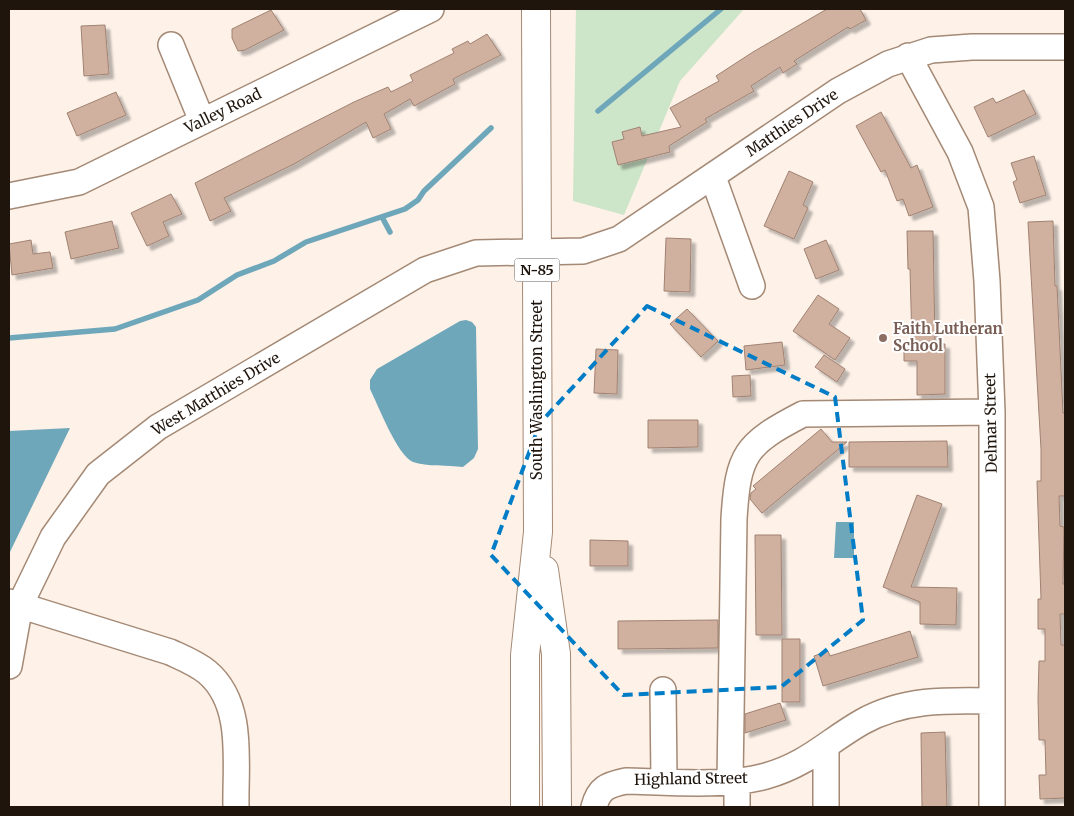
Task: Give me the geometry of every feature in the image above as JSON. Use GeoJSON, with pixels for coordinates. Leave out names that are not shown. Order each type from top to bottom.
{"type":"FeatureCollection","features":[{"type":"Feature","properties":{"kind":"main road","name":"South Washington Street"},"geometry":{"type":"LineString","coordinates":[[525,807],[525,655],[538,532],[536,9]]}},
{"type":"Feature","properties":{"kind":"main road","name":"South Washington Street"},"geometry":{"type":"LineString","coordinates":[[538,532],[556,654],[557,807]]}},
{"type":"Feature","properties":{"kind":"street","name":"Valley Road"},"geometry":{"type":"LineString","coordinates":[[9,196],[79,182],[431,9]]}},
{"type":"Feature","properties":{"kind":"street"},"geometry":{"type":"LineString","coordinates":[[171,45],[202,121]]}},
{"type":"Feature","properties":{"kind":"street","name":"Matthies Drive"},"geometry":{"type":"LineString","coordinates":[[536,254],[583,251],[619,240],[838,91],[908,56],[931,50],[972,47],[1065,47]]}},
{"type":"Feature","properties":{"kind":"street","name":"Delmar Street"},"geometry":{"type":"LineString","coordinates":[[908,56],[960,152],[980,207],[988,281],[992,412],[992,807]]}},
{"type":"Feature","properties":{"kind":"street"},"geometry":{"type":"LineString","coordinates":[[713,177],[752,286]]}},
{"type":"Feature","properties":{"kind":"street","name":"West Matthies Drive"},"geometry":{"type":"LineString","coordinates":[[9,666],[15,603],[53,537],[98,474],[158,427],[425,270],[476,253],[536,254]]}},
{"type":"Feature","properties":{"kind":"street"},"geometry":{"type":"LineString","coordinates":[[737,807],[733,781],[734,518],[736,480],[748,450],[775,428],[803,414],[992,412]]}},
{"type":"Feature","properties":{"kind":"street"},"geometry":{"type":"LineString","coordinates":[[15,603],[170,652],[193,662],[208,673],[224,694],[235,721],[236,807]]}},
{"type":"Feature","properties":{"kind":"street"},"geometry":{"type":"LineString","coordinates":[[663,690],[664,782]]}},
{"type":"Feature","properties":{"kind":"street","name":"Highland Street"},"geometry":{"type":"LineString","coordinates":[[594,807],[597,794],[610,784],[626,781],[733,781],[766,776],[804,762],[862,722],[898,706],[933,700],[992,701]]}},
{"type":"Feature","properties":{"kind":"street"},"geometry":{"type":"LineString","coordinates":[[826,748],[826,807]]}},
{"type":"Feature","properties":{"kind":"highlighted area"},"geometry":{"type":"Polygon","coordinates":[[[647,306],[835,397],[863,620],[781,687],[623,695],[491,555],[540,423],[647,306]]]}},
{"type":"Feature","properties":{"kind":"green space"},"geometry":{"type":"Polygon","coordinates":[[[576,9],[744,9],[680,81],[624,215],[573,201],[576,9]]]}},
{"type":"Feature","properties":{"kind":"water"},"geometry":{"type":"Polygon","coordinates":[[[460,321],[472,322],[476,327],[478,449],[474,458],[463,467],[413,462],[407,458],[388,429],[370,389],[370,380],[377,369],[460,321]]]}},
{"type":"Feature","properties":{"kind":"water"},"geometry":{"type":"Polygon","coordinates":[[[70,428],[9,554],[9,431],[70,428]]]}},
{"type":"Feature","properties":{"kind":"water"},"geometry":{"type":"Polygon","coordinates":[[[836,522],[854,522],[854,558],[834,558],[836,522]]]}},
{"type":"Feature","properties":{"kind":"building"},"geometry":{"type":"Polygon","coordinates":[[[827,9],[860,9],[866,20],[850,29],[848,27],[794,61],[797,64],[783,73],[780,67],[751,86],[754,91],[705,119],[707,122],[669,146],[670,152],[618,165],[612,142],[624,139],[622,132],[640,127],[642,136],[681,127],[670,108],[719,81],[716,76],[827,9]]]}},
{"type":"Feature","properties":{"kind":"building"},"geometry":{"type":"Polygon","coordinates":[[[271,10],[284,30],[245,50],[238,51],[232,38],[232,29],[271,10]]]}},
{"type":"Feature","properties":{"kind":"building"},"geometry":{"type":"Polygon","coordinates":[[[105,25],[109,74],[84,76],[81,26],[105,25]]]}},
{"type":"Feature","properties":{"kind":"building"},"geometry":{"type":"Polygon","coordinates":[[[487,34],[501,55],[453,79],[455,84],[414,106],[410,99],[384,114],[391,129],[373,138],[366,122],[294,164],[224,198],[231,211],[210,221],[195,183],[354,102],[388,87],[391,92],[413,81],[410,75],[454,53],[452,49],[468,41],[470,44],[487,34]]]}},
{"type":"Feature","properties":{"kind":"building"},"geometry":{"type":"Polygon","coordinates":[[[1024,90],[1036,114],[988,137],[974,107],[993,98],[996,103],[1024,90]]]}},
{"type":"Feature","properties":{"kind":"building"},"geometry":{"type":"Polygon","coordinates":[[[116,92],[126,115],[77,136],[67,113],[116,92]]]}},
{"type":"Feature","properties":{"kind":"building"},"geometry":{"type":"Polygon","coordinates":[[[881,112],[911,168],[917,165],[933,207],[909,216],[903,199],[897,201],[885,170],[881,172],[856,126],[881,112]]]}},
{"type":"Feature","properties":{"kind":"building"},"geometry":{"type":"Polygon","coordinates":[[[1034,156],[1046,195],[1020,203],[1013,182],[1017,180],[1011,163],[1034,156]]]}},
{"type":"Feature","properties":{"kind":"building"},"geometry":{"type":"Polygon","coordinates":[[[789,171],[813,182],[803,205],[808,208],[794,239],[764,226],[789,171]]]}},
{"type":"Feature","properties":{"kind":"building"},"geometry":{"type":"Polygon","coordinates":[[[171,194],[182,214],[163,222],[169,236],[147,246],[131,213],[171,194]]]}},
{"type":"Feature","properties":{"kind":"building"},"geometry":{"type":"Polygon","coordinates":[[[112,221],[119,248],[71,259],[65,232],[112,221]]]}},
{"type":"Feature","properties":{"kind":"building"},"geometry":{"type":"Polygon","coordinates":[[[1053,221],[1055,286],[1057,286],[1063,413],[1065,413],[1065,496],[1059,496],[1060,526],[1064,527],[1063,584],[1065,584],[1065,614],[1060,614],[1061,645],[1065,645],[1065,798],[1040,799],[1039,775],[1046,775],[1045,740],[1039,740],[1038,699],[1039,661],[1045,661],[1045,629],[1038,629],[1038,599],[1041,599],[1037,481],[1041,481],[1041,449],[1028,222],[1053,221]]]}},
{"type":"Feature","properties":{"kind":"building"},"geometry":{"type":"Polygon","coordinates":[[[907,231],[933,231],[935,344],[945,344],[945,394],[917,395],[917,361],[904,361],[904,344],[912,344],[907,231]]]}},
{"type":"Feature","properties":{"kind":"building"},"geometry":{"type":"Polygon","coordinates":[[[666,238],[691,239],[690,292],[664,291],[666,238]]]}},
{"type":"Feature","properties":{"kind":"building"},"geometry":{"type":"Polygon","coordinates":[[[31,240],[33,254],[50,252],[53,268],[12,275],[9,244],[31,240]]]}},
{"type":"Feature","properties":{"kind":"building"},"geometry":{"type":"Polygon","coordinates":[[[826,240],[839,270],[816,279],[804,249],[826,240]]]}},
{"type":"Feature","properties":{"kind":"building"},"geometry":{"type":"Polygon","coordinates":[[[818,295],[839,309],[829,324],[850,338],[835,360],[793,331],[818,295]]]}},
{"type":"Feature","properties":{"kind":"building"},"geometry":{"type":"Polygon","coordinates":[[[687,309],[718,341],[701,357],[670,324],[687,309]]]}},
{"type":"Feature","properties":{"kind":"building"},"geometry":{"type":"Polygon","coordinates":[[[782,342],[785,365],[746,370],[744,346],[782,342]]]}},
{"type":"Feature","properties":{"kind":"building"},"geometry":{"type":"Polygon","coordinates":[[[596,349],[618,350],[617,394],[594,393],[596,349]]]}},
{"type":"Feature","properties":{"kind":"building"},"geometry":{"type":"Polygon","coordinates":[[[824,355],[845,369],[837,382],[815,367],[824,355]]]}},
{"type":"Feature","properties":{"kind":"building"},"geometry":{"type":"Polygon","coordinates":[[[750,375],[751,396],[733,397],[732,376],[750,375]]]}},
{"type":"Feature","properties":{"kind":"building"},"geometry":{"type":"Polygon","coordinates":[[[648,420],[698,420],[698,447],[648,448],[648,420]]]}},
{"type":"Feature","properties":{"kind":"building"},"geometry":{"type":"Polygon","coordinates":[[[821,429],[832,442],[847,442],[762,513],[750,499],[751,493],[756,489],[753,486],[821,429]]]}},
{"type":"Feature","properties":{"kind":"building"},"geometry":{"type":"Polygon","coordinates":[[[947,441],[948,467],[849,467],[849,442],[947,441]]]}},
{"type":"Feature","properties":{"kind":"building"},"geometry":{"type":"Polygon","coordinates":[[[917,495],[942,504],[911,587],[957,588],[956,625],[920,624],[920,602],[883,587],[917,495]]]}},
{"type":"Feature","properties":{"kind":"building"},"geometry":{"type":"Polygon","coordinates":[[[755,535],[781,535],[782,635],[756,635],[755,535]]]}},
{"type":"Feature","properties":{"kind":"building"},"geometry":{"type":"Polygon","coordinates":[[[590,540],[628,541],[628,566],[590,566],[590,540]]]}},
{"type":"Feature","properties":{"kind":"building"},"geometry":{"type":"Polygon","coordinates":[[[718,620],[718,648],[618,649],[618,621],[718,620]]]}},
{"type":"Feature","properties":{"kind":"building"},"geometry":{"type":"Polygon","coordinates":[[[910,631],[918,657],[823,686],[814,656],[828,651],[830,656],[910,631]]]}},
{"type":"Feature","properties":{"kind":"building"},"geometry":{"type":"Polygon","coordinates":[[[782,639],[800,639],[800,702],[782,702],[782,639]]]}},
{"type":"Feature","properties":{"kind":"building"},"geometry":{"type":"Polygon","coordinates":[[[780,703],[786,720],[745,733],[745,714],[780,703]]]}},
{"type":"Feature","properties":{"kind":"building"},"geometry":{"type":"Polygon","coordinates":[[[945,732],[947,807],[922,807],[921,733],[945,732]]]}},
{"type":"Feature","properties":{"kind":"waterway"},"geometry":{"type":"LineString","coordinates":[[598,111],[721,9]]}},
{"type":"Feature","properties":{"kind":"waterway"},"geometry":{"type":"LineString","coordinates":[[9,338],[115,329],[198,300],[237,275],[274,261],[306,242],[405,209],[418,200],[424,191],[491,128]]}},
{"type":"Feature","properties":{"kind":"waterway"},"geometry":{"type":"LineString","coordinates":[[382,217],[390,232]]}},
{"type":"Feature","properties":{"kind":"place","name":"Faith Lutheran School"},"geometry":{"type":"Point","coordinates":[883,338]}}]}
